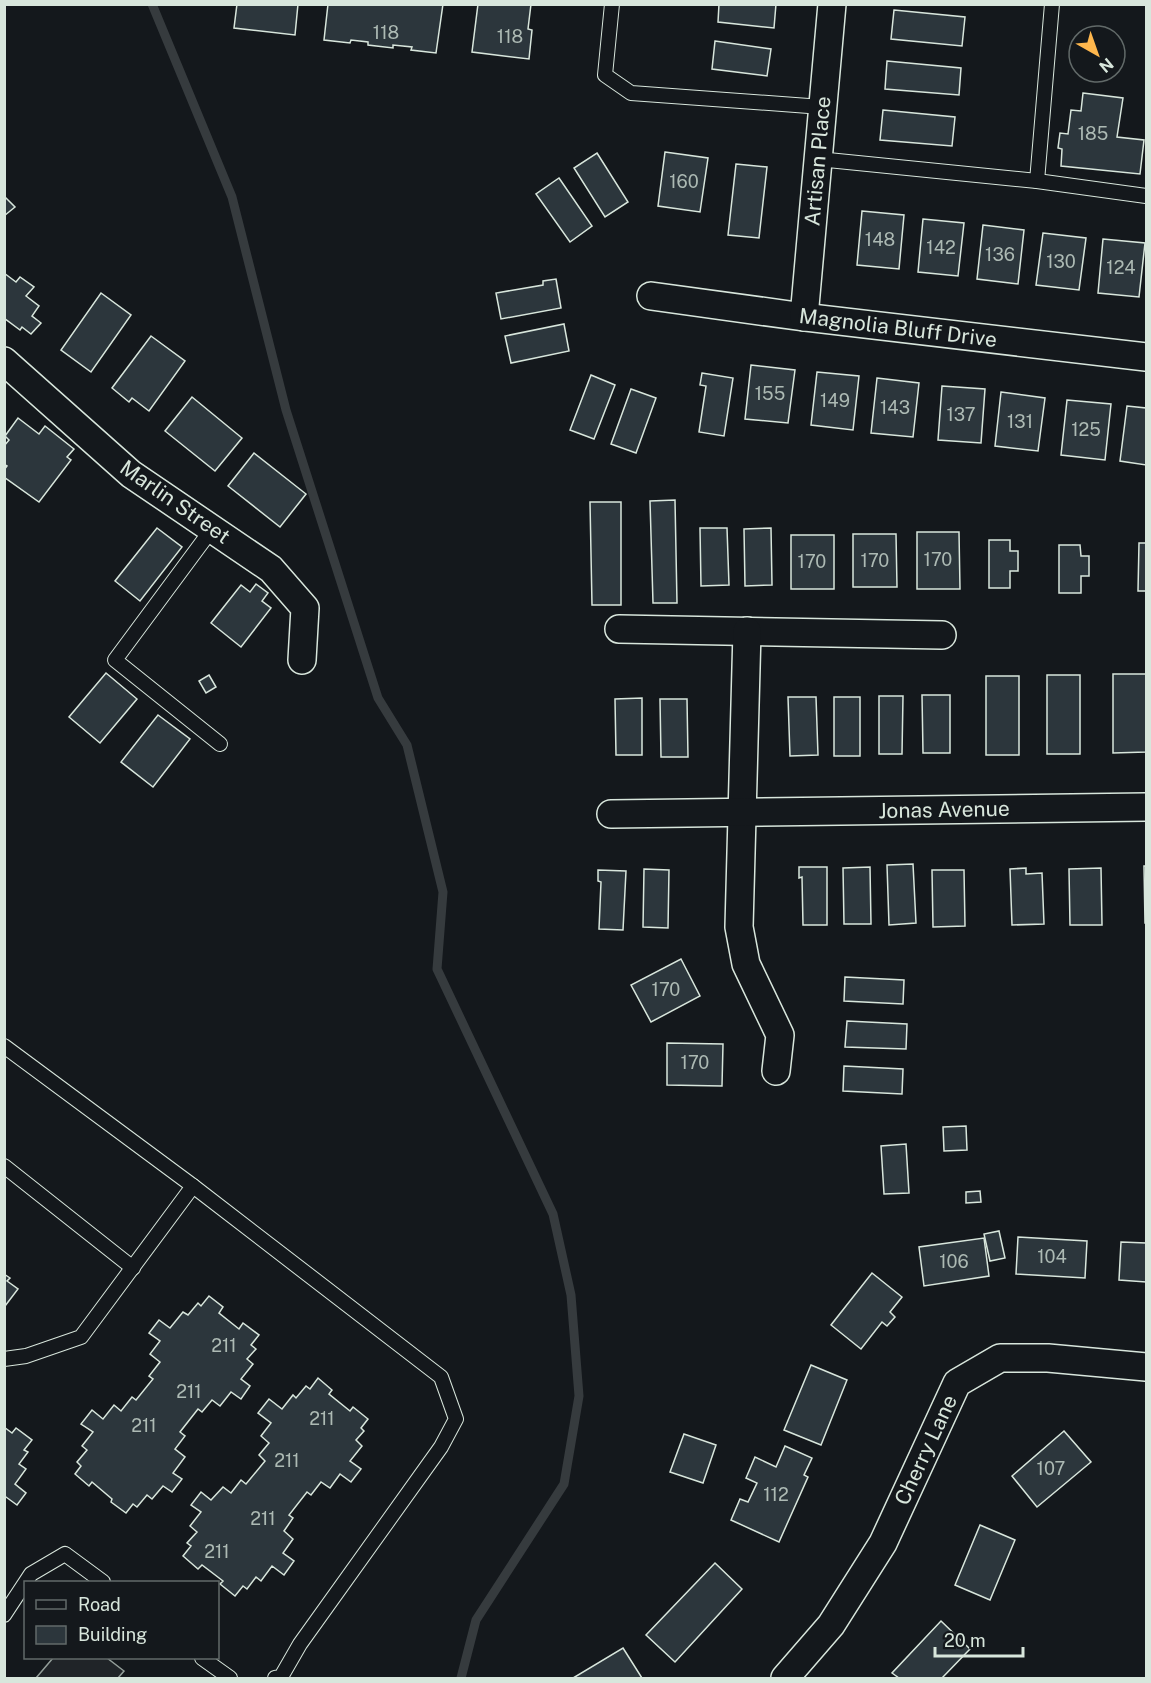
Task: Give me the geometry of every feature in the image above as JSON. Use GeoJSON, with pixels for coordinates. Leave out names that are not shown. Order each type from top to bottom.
{"type":"FeatureCollection","features":[{"type":"Feature","properties":{"kind":"street","name":"Artisan Place"},"geometry":{"type":"LineString","coordinates":[[804,317],[832,4]]}},
{"type":"Feature","properties":{"kind":"street","name":"Magnolia Bluff Drive"},"geometry":{"type":"LineString","coordinates":[[651,296],[804,317],[1146,357]]}},
{"type":"Feature","properties":{"kind":"street","name":"Marlin Street"},"geometry":{"type":"LineString","coordinates":[[4,361],[131,474],[270,569],[305,608],[302,660]]}},
{"type":"Feature","properties":{"kind":"street"},"geometry":{"type":"LineString","coordinates":[[619,629],[942,635]]}},
{"type":"Feature","properties":{"kind":"street"},"geometry":{"type":"LineString","coordinates":[[747,631],[739,927],[746,964],[780,1035],[776,1071]]}},
{"type":"Feature","properties":{"kind":"street","name":"Jonas Avenue"},"geometry":{"type":"LineString","coordinates":[[610,814],[1146,807]]}},
{"type":"Feature","properties":{"kind":"street","name":"Cherry Lane"},"geometry":{"type":"LineString","coordinates":[[784,1678],[831,1625],[883,1543],[957,1383],[1000,1358],[1048,1358],[1146,1366]]}},
{"type":"Feature","properties":{"kind":"lane"},"geometry":{"type":"LineString","coordinates":[[612,4],[605,75],[631,93],[822,107]]}},
{"type":"Feature","properties":{"kind":"lane"},"geometry":{"type":"LineString","coordinates":[[1037,181],[1052,4]]}},
{"type":"Feature","properties":{"kind":"lane"},"geometry":{"type":"LineString","coordinates":[[818,159],[1037,181],[1146,196]]}},
{"type":"Feature","properties":{"kind":"lane"},"geometry":{"type":"LineString","coordinates":[[212,529],[115,660],[220,744]]}},
{"type":"Feature","properties":{"kind":"lane"},"geometry":{"type":"LineString","coordinates":[[4,1046],[193,1186],[441,1377],[456,1419],[441,1447],[300,1644],[281,1677],[275,1678]]}},
{"type":"Feature","properties":{"kind":"lane"},"geometry":{"type":"LineString","coordinates":[[4,1166],[133,1268]]}},
{"type":"Feature","properties":{"kind":"lane"},"geometry":{"type":"LineString","coordinates":[[4,1359],[26,1356],[81,1337],[193,1186]]}},
{"type":"Feature","properties":{"kind":"lane"},"geometry":{"type":"LineString","coordinates":[[26,1581],[31,1574],[65,1554],[103,1581]]}},
{"type":"Feature","properties":{"kind":"lane"},"geometry":{"type":"LineString","coordinates":[[4,1615],[24,1585]]}},
{"type":"Feature","properties":{"kind":"lane"},"geometry":{"type":"LineString","coordinates":[[203,1659],[230,1678]]}},
{"type":"Feature","properties":{"kind":"shaded area"},"geometry":{"type":"Polygon","coordinates":[[[52,1659],[108,1659],[124,1671],[118,1678],[36,1678],[52,1659]]]}},
{"type":"Feature","properties":{"kind":"building"},"geometry":{"type":"Polygon","coordinates":[[[237,4],[298,4],[295,35],[234,28],[237,4]]]}},
{"type":"Feature","properties":{"kind":"building"},"geometry":{"type":"Polygon","coordinates":[[[328,4],[443,4],[436,53],[411,50],[412,47],[393,45],[393,48],[351,40],[350,43],[324,40],[328,4]]]}},
{"type":"Feature","properties":{"kind":"building"},"geometry":{"type":"Polygon","coordinates":[[[478,4],[531,4],[528,29],[532,30],[529,59],[472,52],[478,4]]]}},
{"type":"Feature","properties":{"kind":"building"},"geometry":{"type":"Polygon","coordinates":[[[719,4],[776,4],[774,28],[718,22],[719,4]]]}},
{"type":"Feature","properties":{"kind":"building"},"geometry":{"type":"Polygon","coordinates":[[[894,10],[965,17],[962,46],[891,39],[894,10]]]}},
{"type":"Feature","properties":{"kind":"building"},"geometry":{"type":"Polygon","coordinates":[[[715,41],[771,49],[767,76],[712,69],[715,41]]]}},
{"type":"Feature","properties":{"kind":"building"},"geometry":{"type":"Polygon","coordinates":[[[887,61],[961,68],[959,95],[885,89],[887,61]]]}},
{"type":"Feature","properties":{"kind":"building"},"geometry":{"type":"Polygon","coordinates":[[[1083,93],[1123,98],[1117,137],[1144,140],[1140,174],[1061,166],[1062,149],[1058,148],[1060,133],[1068,134],[1071,110],[1081,111],[1083,93]]]}},
{"type":"Feature","properties":{"kind":"building"},"geometry":{"type":"Polygon","coordinates":[[[883,110],[955,117],[952,146],[880,140],[883,110]]]}},
{"type":"Feature","properties":{"kind":"building"},"geometry":{"type":"Polygon","coordinates":[[[665,152],[708,158],[700,212],[658,206],[665,152]]]}},
{"type":"Feature","properties":{"kind":"building"},"geometry":{"type":"Polygon","coordinates":[[[597,153],[628,202],[605,217],[574,168],[597,153]]]}},
{"type":"Feature","properties":{"kind":"building"},"geometry":{"type":"Polygon","coordinates":[[[736,164],[767,167],[759,238],[728,235],[736,164]]]}},
{"type":"Feature","properties":{"kind":"building"},"geometry":{"type":"Polygon","coordinates":[[[559,178],[592,226],[570,242],[536,194],[559,178]]]}},
{"type":"Feature","properties":{"kind":"building"},"geometry":{"type":"Polygon","coordinates":[[[6,198],[15,207],[4,216],[4,200],[6,198]]]}},
{"type":"Feature","properties":{"kind":"building"},"geometry":{"type":"Polygon","coordinates":[[[862,211],[904,215],[899,269],[857,265],[862,211]]]}},
{"type":"Feature","properties":{"kind":"building"},"geometry":{"type":"Polygon","coordinates":[[[923,219],[964,223],[958,276],[918,272],[923,219]]]}},
{"type":"Feature","properties":{"kind":"building"},"geometry":{"type":"Polygon","coordinates":[[[983,225],[1024,230],[1018,284],[977,279],[983,225]]]}},
{"type":"Feature","properties":{"kind":"building"},"geometry":{"type":"Polygon","coordinates":[[[1043,233],[1086,238],[1079,290],[1036,285],[1043,233]]]}},
{"type":"Feature","properties":{"kind":"building"},"geometry":{"type":"Polygon","coordinates":[[[1103,239],[1145,243],[1139,297],[1098,293],[1103,239]]]}},
{"type":"Feature","properties":{"kind":"building"},"geometry":{"type":"Polygon","coordinates":[[[4,273],[16,282],[20,277],[34,287],[26,296],[39,306],[32,316],[41,323],[31,334],[22,327],[20,330],[4,318],[4,273]]]}},
{"type":"Feature","properties":{"kind":"building"},"geometry":{"type":"Polygon","coordinates":[[[556,279],[561,308],[501,319],[496,293],[543,285],[543,281],[556,279]]]}},
{"type":"Feature","properties":{"kind":"building"},"geometry":{"type":"Polygon","coordinates":[[[101,293],[131,315],[91,372],[61,350],[101,293]]]}},
{"type":"Feature","properties":{"kind":"building"},"geometry":{"type":"Polygon","coordinates":[[[564,324],[569,351],[511,363],[505,336],[564,324]]]}},
{"type":"Feature","properties":{"kind":"building"},"geometry":{"type":"Polygon","coordinates":[[[151,336],[185,361],[149,411],[132,398],[129,402],[112,388],[151,336]]]}},
{"type":"Feature","properties":{"kind":"building"},"geometry":{"type":"Polygon","coordinates":[[[751,365],[795,370],[788,423],[745,419],[751,365]]]}},
{"type":"Feature","properties":{"kind":"building"},"geometry":{"type":"Polygon","coordinates":[[[817,372],[859,376],[853,430],[811,425],[817,372]]]}},
{"type":"Feature","properties":{"kind":"building"},"geometry":{"type":"Polygon","coordinates":[[[702,373],[733,378],[724,436],[699,432],[706,386],[700,385],[702,373]]]}},
{"type":"Feature","properties":{"kind":"building"},"geometry":{"type":"Polygon","coordinates":[[[591,375],[615,385],[594,439],[570,430],[591,375]]]}},
{"type":"Feature","properties":{"kind":"building"},"geometry":{"type":"Polygon","coordinates":[[[877,378],[919,383],[913,437],[871,433],[877,378]]]}},
{"type":"Feature","properties":{"kind":"building"},"geometry":{"type":"Polygon","coordinates":[[[942,386],[985,389],[981,443],[938,440],[942,386]]]}},
{"type":"Feature","properties":{"kind":"building"},"geometry":{"type":"Polygon","coordinates":[[[631,389],[656,398],[636,453],[611,444],[631,389]]]}},
{"type":"Feature","properties":{"kind":"building"},"geometry":{"type":"Polygon","coordinates":[[[1001,392],[1045,398],[1038,451],[995,446],[1001,392]]]}},
{"type":"Feature","properties":{"kind":"building"},"geometry":{"type":"Polygon","coordinates":[[[192,397],[242,438],[215,471],[165,431],[192,397]]]}},
{"type":"Feature","properties":{"kind":"building"},"geometry":{"type":"Polygon","coordinates":[[[1067,400],[1111,404],[1105,460],[1061,455],[1067,400]]]}},
{"type":"Feature","properties":{"kind":"building"},"geometry":{"type":"Polygon","coordinates":[[[1127,406],[1146,408],[1146,465],[1120,461],[1127,406]]]}},
{"type":"Feature","properties":{"kind":"building"},"geometry":{"type":"Polygon","coordinates":[[[18,418],[39,434],[45,426],[74,449],[67,457],[71,460],[39,502],[4,477],[4,470],[7,466],[4,464],[4,446],[9,440],[5,436],[18,418]]]}},
{"type":"Feature","properties":{"kind":"building"},"geometry":{"type":"Polygon","coordinates":[[[254,453],[306,494],[280,527],[228,486],[254,453]]]}},
{"type":"Feature","properties":{"kind":"building"},"geometry":{"type":"Polygon","coordinates":[[[675,500],[677,603],[653,603],[650,501],[675,500]]]}},
{"type":"Feature","properties":{"kind":"building"},"geometry":{"type":"Polygon","coordinates":[[[590,502],[621,502],[621,605],[592,605],[590,502]]]}},
{"type":"Feature","properties":{"kind":"building"},"geometry":{"type":"Polygon","coordinates":[[[157,528],[182,547],[140,601],[115,581],[157,528]]]}},
{"type":"Feature","properties":{"kind":"building"},"geometry":{"type":"Polygon","coordinates":[[[700,528],[727,528],[729,585],[701,586],[700,528]]]}},
{"type":"Feature","properties":{"kind":"building"},"geometry":{"type":"Polygon","coordinates":[[[771,528],[772,585],[745,586],[744,529],[771,528]]]}},
{"type":"Feature","properties":{"kind":"building"},"geometry":{"type":"Polygon","coordinates":[[[917,532],[959,532],[960,589],[917,589],[917,532]]]}},
{"type":"Feature","properties":{"kind":"building"},"geometry":{"type":"Polygon","coordinates":[[[853,534],[896,534],[897,587],[853,587],[853,534]]]}},
{"type":"Feature","properties":{"kind":"building"},"geometry":{"type":"Polygon","coordinates":[[[791,535],[834,535],[834,589],[791,589],[791,535]]]}},
{"type":"Feature","properties":{"kind":"building"},"geometry":{"type":"Polygon","coordinates":[[[989,540],[1010,540],[1010,551],[1018,551],[1018,571],[1010,571],[1010,588],[989,588],[989,540]]]}},
{"type":"Feature","properties":{"kind":"building"},"geometry":{"type":"Polygon","coordinates":[[[1139,543],[1146,543],[1146,591],[1138,591],[1139,543]]]}},
{"type":"Feature","properties":{"kind":"building"},"geometry":{"type":"Polygon","coordinates":[[[1059,545],[1080,545],[1081,556],[1089,556],[1089,576],[1081,576],[1081,593],[1059,593],[1059,545]]]}},
{"type":"Feature","properties":{"kind":"building"},"geometry":{"type":"Polygon","coordinates":[[[256,584],[268,593],[262,601],[271,608],[241,647],[211,623],[241,585],[250,592],[256,584]]]}},
{"type":"Feature","properties":{"kind":"building"},"geometry":{"type":"Polygon","coordinates":[[[106,673],[137,699],[100,743],[69,717],[106,673]]]}},
{"type":"Feature","properties":{"kind":"building"},"geometry":{"type":"Polygon","coordinates":[[[1113,674],[1146,674],[1146,752],[1113,753],[1113,674]]]}},
{"type":"Feature","properties":{"kind":"building"},"geometry":{"type":"Polygon","coordinates":[[[209,675],[216,687],[206,693],[199,681],[209,675]]]}},
{"type":"Feature","properties":{"kind":"building"},"geometry":{"type":"Polygon","coordinates":[[[1047,675],[1080,675],[1080,754],[1047,754],[1047,675]]]}},
{"type":"Feature","properties":{"kind":"building"},"geometry":{"type":"Polygon","coordinates":[[[986,676],[1019,676],[1019,755],[986,755],[986,676]]]}},
{"type":"Feature","properties":{"kind":"building"},"geometry":{"type":"Polygon","coordinates":[[[922,695],[950,695],[950,753],[923,753],[922,695]]]}},
{"type":"Feature","properties":{"kind":"building"},"geometry":{"type":"Polygon","coordinates":[[[879,696],[903,696],[902,754],[879,754],[879,696]]]}},
{"type":"Feature","properties":{"kind":"building"},"geometry":{"type":"Polygon","coordinates":[[[788,697],[816,697],[818,755],[790,756],[788,697]]]}},
{"type":"Feature","properties":{"kind":"building"},"geometry":{"type":"Polygon","coordinates":[[[834,697],[860,697],[860,756],[834,756],[834,697]]]}},
{"type":"Feature","properties":{"kind":"building"},"geometry":{"type":"Polygon","coordinates":[[[642,698],[642,755],[616,755],[615,699],[642,698]]]}},
{"type":"Feature","properties":{"kind":"building"},"geometry":{"type":"Polygon","coordinates":[[[660,699],[687,699],[688,757],[661,757],[660,699]]]}},
{"type":"Feature","properties":{"kind":"building"},"geometry":{"type":"Polygon","coordinates":[[[158,715],[190,739],[153,787],[121,762],[158,715]]]}},
{"type":"Feature","properties":{"kind":"building"},"geometry":{"type":"Polygon","coordinates":[[[913,864],[916,923],[889,925],[887,865],[913,864]]]}},
{"type":"Feature","properties":{"kind":"building"},"geometry":{"type":"Polygon","coordinates":[[[1144,866],[1146,866],[1146,923],[1145,923],[1144,866]]]}},
{"type":"Feature","properties":{"kind":"building"},"geometry":{"type":"Polygon","coordinates":[[[799,867],[827,867],[827,925],[803,925],[802,877],[799,878],[799,867]]]}},
{"type":"Feature","properties":{"kind":"building"},"geometry":{"type":"Polygon","coordinates":[[[870,867],[871,924],[844,924],[843,868],[870,867]]]}},
{"type":"Feature","properties":{"kind":"building"},"geometry":{"type":"Polygon","coordinates":[[[1026,868],[1026,874],[1042,873],[1044,924],[1012,925],[1010,869],[1026,868]]]}},
{"type":"Feature","properties":{"kind":"building"},"geometry":{"type":"Polygon","coordinates":[[[1101,868],[1102,925],[1070,925],[1069,869],[1101,868]]]}},
{"type":"Feature","properties":{"kind":"building"},"geometry":{"type":"Polygon","coordinates":[[[644,869],[669,870],[668,928],[643,927],[644,869]]]}},
{"type":"Feature","properties":{"kind":"building"},"geometry":{"type":"Polygon","coordinates":[[[598,870],[626,871],[623,930],[599,929],[601,882],[598,881],[598,870]]]}},
{"type":"Feature","properties":{"kind":"building"},"geometry":{"type":"Polygon","coordinates":[[[932,870],[964,870],[965,926],[933,927],[932,870]]]}},
{"type":"Feature","properties":{"kind":"building"},"geometry":{"type":"Polygon","coordinates":[[[681,959],[700,996],[651,1022],[631,985],[681,959]]]}},
{"type":"Feature","properties":{"kind":"building"},"geometry":{"type":"Polygon","coordinates":[[[845,977],[904,980],[903,1004],[844,1001],[845,977]]]}},
{"type":"Feature","properties":{"kind":"building"},"geometry":{"type":"Polygon","coordinates":[[[847,1021],[907,1024],[906,1049],[845,1047],[847,1021]]]}},
{"type":"Feature","properties":{"kind":"building"},"geometry":{"type":"Polygon","coordinates":[[[667,1043],[723,1044],[722,1086],[667,1085],[667,1043]]]}},
{"type":"Feature","properties":{"kind":"building"},"geometry":{"type":"Polygon","coordinates":[[[844,1066],[903,1069],[902,1094],[843,1091],[844,1066]]]}},
{"type":"Feature","properties":{"kind":"building"},"geometry":{"type":"Polygon","coordinates":[[[966,1126],[967,1150],[944,1151],[943,1127],[966,1126]]]}},
{"type":"Feature","properties":{"kind":"building"},"geometry":{"type":"Polygon","coordinates":[[[906,1144],[909,1193],[884,1194],[881,1146],[906,1144]]]}},
{"type":"Feature","properties":{"kind":"building"},"geometry":{"type":"Polygon","coordinates":[[[980,1191],[981,1202],[966,1203],[966,1192],[980,1191]]]}},
{"type":"Feature","properties":{"kind":"building"},"geometry":{"type":"Polygon","coordinates":[[[999,1231],[1005,1258],[990,1261],[984,1234],[999,1231]]]}},
{"type":"Feature","properties":{"kind":"building"},"geometry":{"type":"Polygon","coordinates":[[[1018,1237],[1087,1241],[1085,1278],[1016,1274],[1018,1237]]]}},
{"type":"Feature","properties":{"kind":"building"},"geometry":{"type":"Polygon","coordinates":[[[984,1238],[989,1276],[924,1286],[919,1247],[984,1238]]]}},
{"type":"Feature","properties":{"kind":"building"},"geometry":{"type":"Polygon","coordinates":[[[1121,1242],[1146,1243],[1146,1282],[1119,1280],[1121,1242]]]}},
{"type":"Feature","properties":{"kind":"building"},"geometry":{"type":"Polygon","coordinates":[[[872,1273],[902,1297],[890,1312],[895,1317],[887,1326],[882,1322],[861,1349],[831,1325],[872,1273]]]}},
{"type":"Feature","properties":{"kind":"building"},"geometry":{"type":"Polygon","coordinates":[[[4,1274],[10,1278],[7,1281],[18,1289],[5,1306],[4,1274]]]}},
{"type":"Feature","properties":{"kind":"building"},"geometry":{"type":"Polygon","coordinates":[[[209,1296],[223,1307],[219,1313],[239,1329],[243,1323],[259,1335],[251,1345],[256,1349],[247,1359],[253,1364],[241,1379],[250,1386],[241,1399],[231,1392],[220,1406],[212,1400],[202,1412],[198,1409],[180,1432],[185,1436],[175,1449],[185,1457],[173,1473],[182,1479],[172,1492],[163,1486],[152,1499],[147,1495],[137,1507],[133,1504],[126,1513],[111,1502],[112,1499],[92,1482],[89,1486],[75,1474],[81,1466],[77,1462],[87,1450],[82,1446],[93,1432],[81,1424],[92,1410],[103,1419],[114,1405],[121,1411],[132,1397],[136,1400],[153,1379],[149,1376],[160,1362],[150,1354],[160,1341],[149,1333],[159,1320],[170,1328],[183,1312],[188,1315],[198,1303],[201,1306],[209,1296]]]}},
{"type":"Feature","properties":{"kind":"building"},"geometry":{"type":"Polygon","coordinates":[[[811,1365],[847,1380],[821,1445],[784,1430],[811,1365]]]}},
{"type":"Feature","properties":{"kind":"building"},"geometry":{"type":"Polygon","coordinates":[[[318,1378],[332,1390],[329,1394],[350,1411],[353,1407],[368,1419],[361,1428],[364,1431],[356,1440],[362,1446],[350,1461],[361,1469],[351,1482],[340,1474],[330,1488],[321,1482],[311,1495],[307,1492],[289,1515],[293,1518],[284,1531],[293,1539],[283,1553],[294,1561],[284,1575],[272,1566],[261,1581],[256,1577],[247,1589],[243,1586],[235,1596],[220,1584],[223,1581],[202,1565],[198,1569],[183,1556],[191,1546],[187,1543],[197,1532],[190,1526],[201,1512],[191,1505],[201,1492],[211,1500],[223,1487],[231,1493],[241,1480],[246,1484],[265,1461],[259,1455],[269,1443],[261,1436],[271,1423],[258,1413],[269,1399],[282,1409],[293,1395],[296,1398],[306,1386],[310,1389],[318,1378]]]}},
{"type":"Feature","properties":{"kind":"building"},"geometry":{"type":"Polygon","coordinates":[[[4,1427],[12,1433],[16,1428],[32,1440],[24,1450],[28,1452],[19,1464],[26,1469],[15,1484],[26,1493],[17,1505],[6,1497],[4,1498],[4,1427]]]}},
{"type":"Feature","properties":{"kind":"building"},"geometry":{"type":"Polygon","coordinates":[[[1064,1431],[1091,1462],[1037,1507],[1012,1476],[1064,1431]]]}},
{"type":"Feature","properties":{"kind":"building"},"geometry":{"type":"Polygon","coordinates":[[[684,1434],[716,1445],[703,1483],[670,1472],[684,1434]]]}},
{"type":"Feature","properties":{"kind":"building"},"geometry":{"type":"Polygon","coordinates":[[[785,1446],[812,1458],[804,1475],[808,1477],[779,1542],[731,1520],[740,1499],[748,1502],[757,1483],[746,1478],[755,1457],[776,1467],[785,1446]]]}},
{"type":"Feature","properties":{"kind":"building"},"geometry":{"type":"Polygon","coordinates":[[[980,1525],[1015,1540],[990,1600],[955,1585],[980,1525]]]}},
{"type":"Feature","properties":{"kind":"building"},"geometry":{"type":"Polygon","coordinates":[[[715,1563],[742,1589],[675,1662],[646,1635],[715,1563]]]}},
{"type":"Feature","properties":{"kind":"building"},"geometry":{"type":"Polygon","coordinates":[[[941,1621],[970,1649],[942,1678],[899,1678],[892,1673],[941,1621]]]}},
{"type":"Feature","properties":{"kind":"building"},"geometry":{"type":"Polygon","coordinates":[[[623,1648],[642,1678],[573,1678],[623,1648]]]}},
{"type":"Feature","properties":{"kind":"waterway"},"geometry":{"type":"LineString","coordinates":[[152,4],[232,197],[286,410],[378,698],[407,745],[443,892],[437,969],[553,1214],[571,1295],[579,1396],[564,1484],[476,1620],[461,1678]]}}]}
